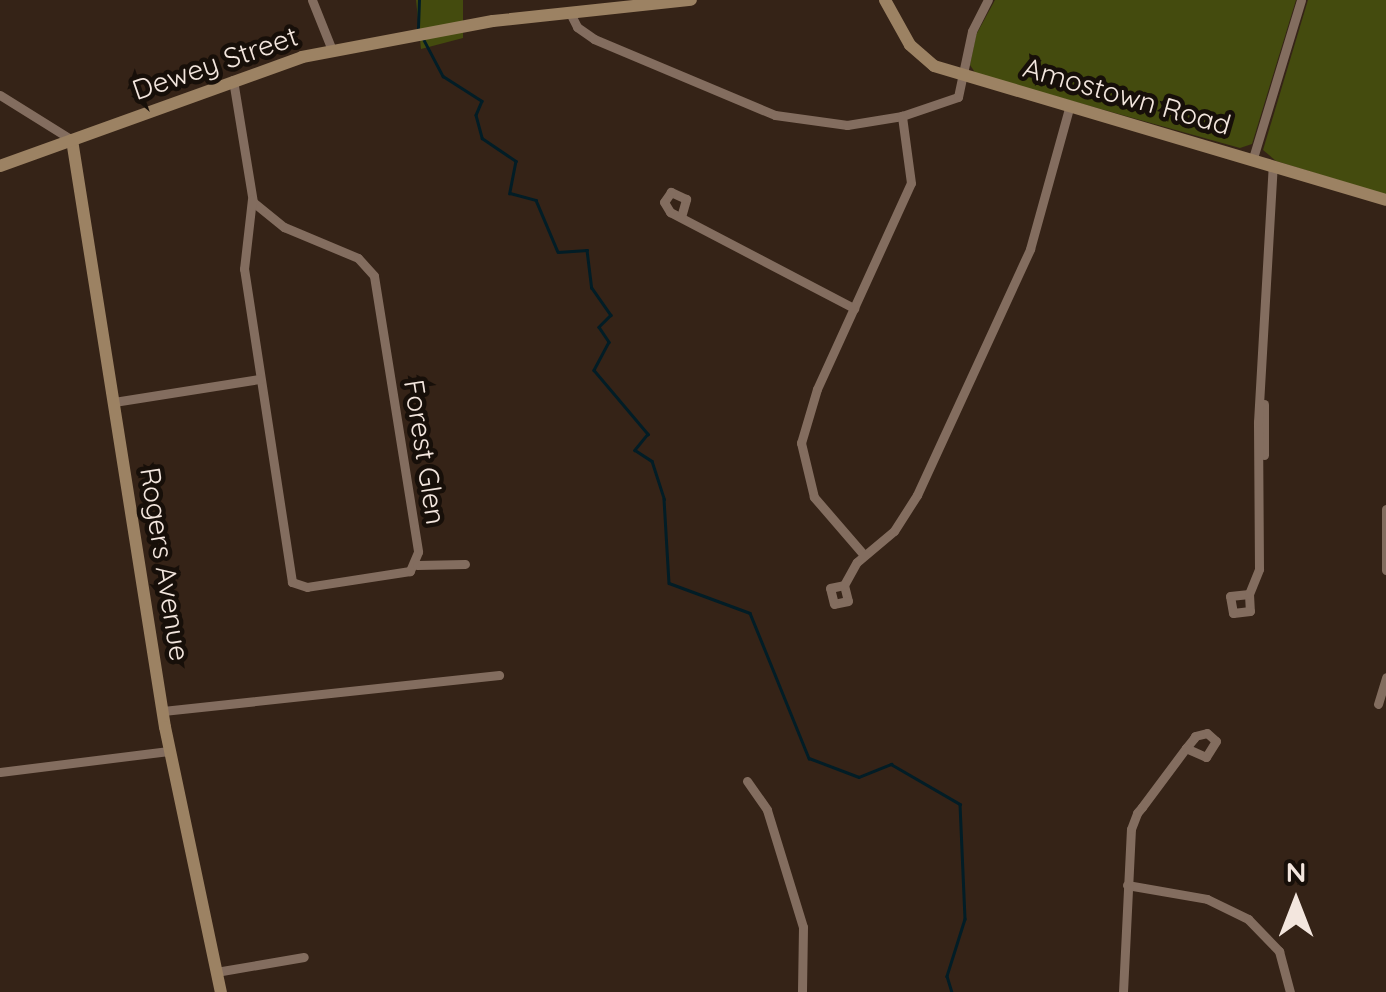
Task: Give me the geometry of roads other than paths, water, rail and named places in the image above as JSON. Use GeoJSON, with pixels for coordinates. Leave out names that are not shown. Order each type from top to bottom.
{"type":"FeatureCollection","features":[{"type":"Feature","properties":{"kind":"main road","name":"Dewey Street"},"geometry":{"type":"LineString","coordinates":[[0,166],[234,80],[332,50],[569,10],[691,0]]}},
{"type":"Feature","properties":{"kind":"main road","name":"Amostown Road"},"geometry":{"type":"LineString","coordinates":[[885,0],[910,45],[934,66],[1386,200]]}},
{"type":"Feature","properties":{"kind":"main road","name":"Rogers Avenue"},"geometry":{"type":"LineString","coordinates":[[72,140],[162,712],[220,992]]}},
{"type":"Feature","properties":{"kind":"street"},"geometry":{"type":"LineString","coordinates":[[312,0],[332,50]]}},
{"type":"Feature","properties":{"kind":"street"},"geometry":{"type":"LineString","coordinates":[[569,10],[576,27],[594,39],[783,118],[847,125],[902,116],[953,100],[964,76],[972,31],[988,0]]}},
{"type":"Feature","properties":{"kind":"street"},"geometry":{"type":"LineString","coordinates":[[1253,158],[1301,0]]}},
{"type":"Feature","properties":{"kind":"street","name":"Forest Glen"},"geometry":{"type":"LineString","coordinates":[[234,80],[252,199],[244,269],[294,584],[390,575],[417,564],[374,276],[349,253],[277,223],[252,199]]}},
{"type":"Feature","properties":{"kind":"street"},"geometry":{"type":"LineString","coordinates":[[0,95],[72,140]]}},
{"type":"Feature","properties":{"kind":"street"},"geometry":{"type":"LineString","coordinates":[[844,585],[864,555],[912,505],[1030,249],[1070,105]]}},
{"type":"Feature","properties":{"kind":"street"},"geometry":{"type":"LineString","coordinates":[[864,555],[814,497],[801,461],[811,404],[911,182],[902,116]]}},
{"type":"Feature","properties":{"kind":"street"},"geometry":{"type":"LineString","coordinates":[[1249,594],[1259,569],[1261,472],[1268,422],[1264,404],[1273,166]]}},
{"type":"Feature","properties":{"kind":"street"},"geometry":{"type":"LineString","coordinates":[[681,218],[854,308]]}},
{"type":"Feature","properties":{"kind":"street"},"geometry":{"type":"LineString","coordinates":[[114,402],[260,379]]}},
{"type":"Feature","properties":{"kind":"street"},"geometry":{"type":"LineString","coordinates":[[1386,509],[1386,570]]}},
{"type":"Feature","properties":{"kind":"street"},"geometry":{"type":"LineString","coordinates":[[417,564],[465,564]]}},
{"type":"Feature","properties":{"kind":"street"},"geometry":{"type":"LineString","coordinates":[[162,712],[499,675]]}},
{"type":"Feature","properties":{"kind":"street"},"geometry":{"type":"LineString","coordinates":[[1378,704],[1386,677]]}},
{"type":"Feature","properties":{"kind":"street"},"geometry":{"type":"LineString","coordinates":[[1123,992],[1134,820],[1186,748]]}},
{"type":"Feature","properties":{"kind":"street"},"geometry":{"type":"LineString","coordinates":[[0,772],[170,751]]}},
{"type":"Feature","properties":{"kind":"street"},"geometry":{"type":"LineString","coordinates":[[748,781],[767,810],[803,927],[802,992]]}},
{"type":"Feature","properties":{"kind":"street"},"geometry":{"type":"LineString","coordinates":[[1127,884],[1207,899],[1248,919],[1279,951],[1290,992]]}},
{"type":"Feature","properties":{"kind":"street"},"geometry":{"type":"LineString","coordinates":[[216,972],[304,956]]}},
{"type":"Feature","properties":{"kind":"waterway"},"geometry":{"type":"LineString","coordinates":[[418,28],[419,0]]}},
{"type":"Feature","properties":{"kind":"waterway"},"geometry":{"type":"LineString","coordinates":[[424,40],[443,76],[482,101],[476,115],[482,138],[516,161],[510,193],[536,200],[558,252],[587,250],[592,288],[611,315],[599,327],[609,342],[594,370],[648,434],[635,450],[652,461],[664,499],[669,583],[750,613],[809,758],[859,777],[891,764],[960,804],[965,919],[947,976],[952,992]]}}]}
